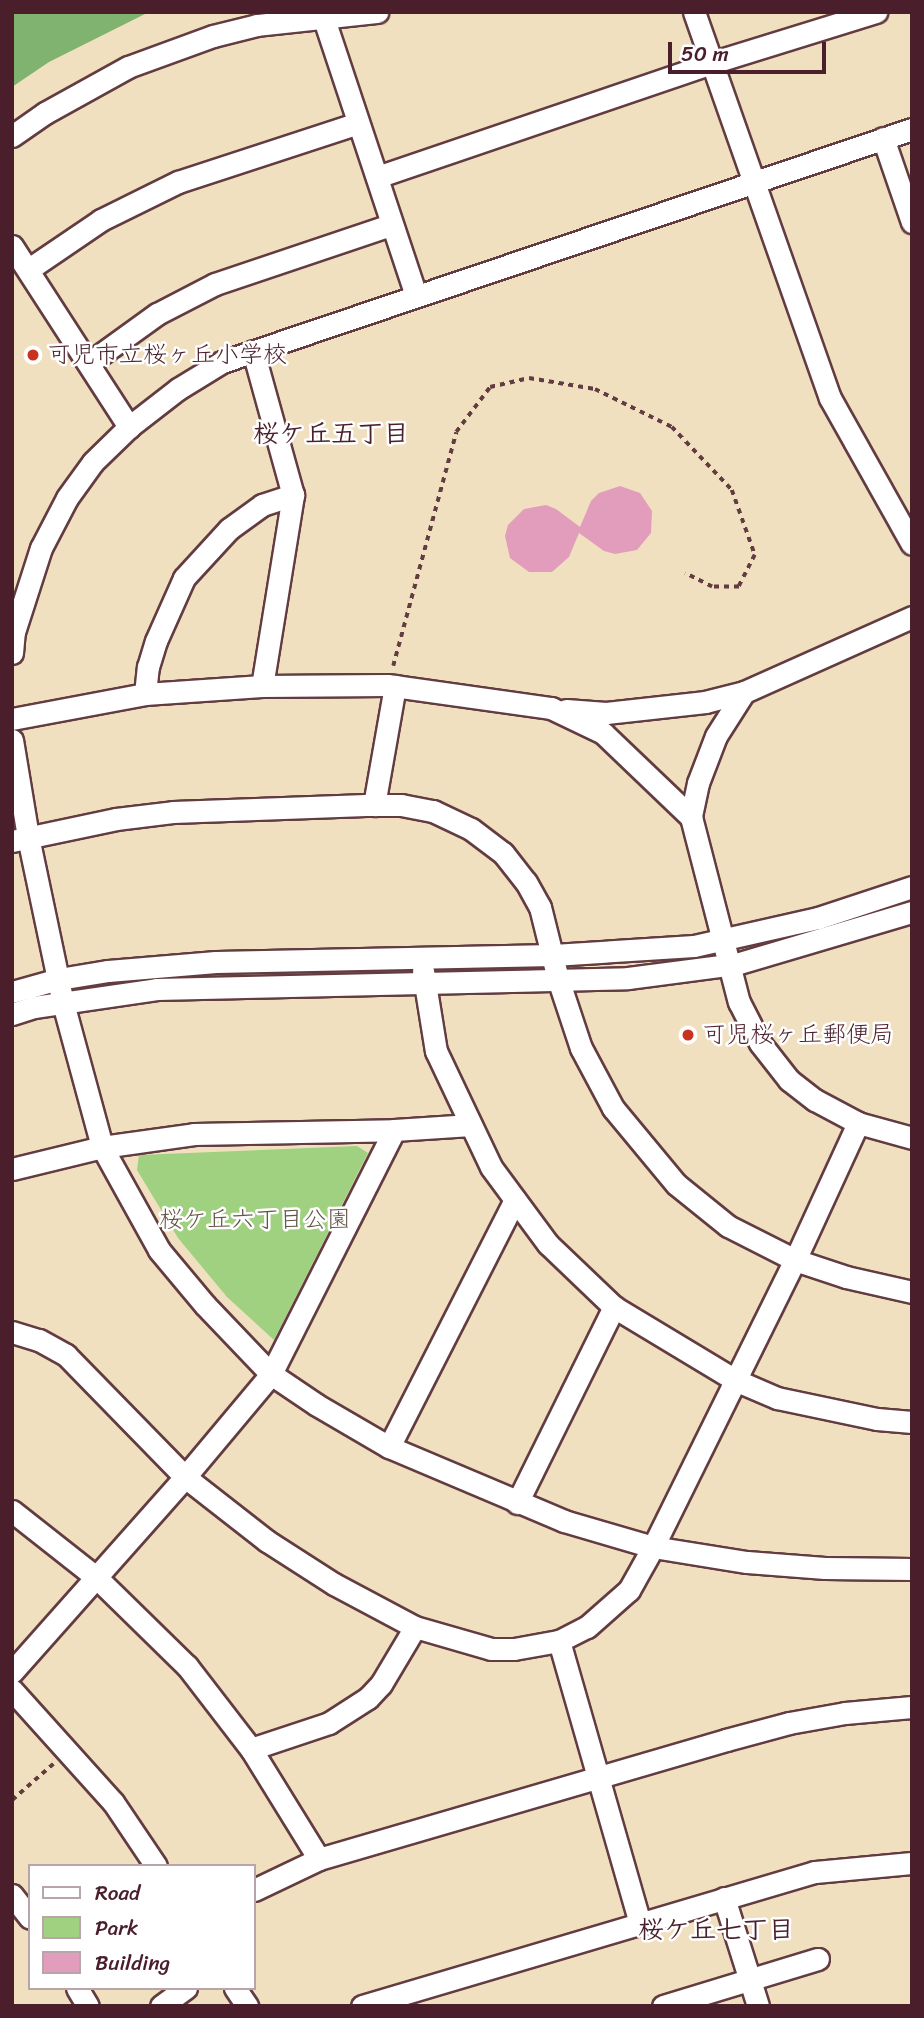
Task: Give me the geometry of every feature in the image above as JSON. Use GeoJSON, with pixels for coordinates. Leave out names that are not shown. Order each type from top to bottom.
{"type":"FeatureCollection","features":[{"type":"Feature","properties":{"kind":"street"},"geometry":{"type":"LineString","coordinates":[[12,136],[45,113],[128,67],[213,36],[257,25],[377,12]]}},
{"type":"Feature","properties":{"kind":"street"},"geometry":{"type":"LineString","coordinates":[[694,12],[830,398],[912,544]]}},
{"type":"Feature","properties":{"kind":"street"},"geometry":{"type":"LineString","coordinates":[[377,177],[711,63],[876,12]]}},
{"type":"Feature","properties":{"kind":"street"},"geometry":{"type":"LineString","coordinates":[[323,16],[377,177],[390,225],[416,296]]}},
{"type":"Feature","properties":{"kind":"street"},"geometry":{"type":"LineString","coordinates":[[29,269],[101,220],[178,182],[358,123]]}},
{"type":"Feature","properties":{"kind":"street"},"geometry":{"type":"LineString","coordinates":[[12,653],[14,632],[41,548],[80,480],[130,426],[178,389],[222,362],[753,185],[912,129]]}},
{"type":"Feature","properties":{"kind":"street"},"geometry":{"type":"LineString","coordinates":[[883,138],[912,222]]}},
{"type":"Feature","properties":{"kind":"street"},"geometry":{"type":"LineString","coordinates":[[89,363],[157,314],[215,285],[390,225]]}},
{"type":"Feature","properties":{"kind":"street"},"geometry":{"type":"LineString","coordinates":[[12,246],[130,426]]}},
{"type":"Feature","properties":{"kind":"street"},"geometry":{"type":"LineString","coordinates":[[253,351],[293,495],[262,686]]}},
{"type":"Feature","properties":{"kind":"street"},"geometry":{"type":"LineString","coordinates":[[145,694],[148,667],[156,641],[184,578],[229,529],[262,505],[293,495]]}},
{"type":"Feature","properties":{"kind":"street"},"geometry":{"type":"LineString","coordinates":[[12,719],[145,694],[262,686],[391,685],[554,709],[606,713],[705,702],[744,692],[912,617]]}},
{"type":"Feature","properties":{"kind":"street"},"geometry":{"type":"LineString","coordinates":[[374,805],[391,685]]}},
{"type":"Feature","properties":{"kind":"street"},"geometry":{"type":"LineString","coordinates":[[744,692],[716,736],[698,783],[691,817],[725,939],[739,1002],[760,1043],[789,1080],[815,1100],[858,1123],[912,1138]]}},
{"type":"Feature","properties":{"kind":"street"},"geometry":{"type":"LineString","coordinates":[[554,709],[603,733],[643,767],[691,817]]}},
{"type":"Feature","properties":{"kind":"street"},"geometry":{"type":"LineString","coordinates":[[12,740],[20,839],[102,1147],[159,1250],[205,1305],[271,1374],[317,1405],[389,1447],[564,1521],[653,1547],[774,1564],[912,1569]]}},
{"type":"Feature","properties":{"kind":"street"},"geometry":{"type":"LineString","coordinates":[[20,839],[116,819],[173,812],[374,805],[401,805],[433,811],[471,829],[503,853],[526,881],[540,907],[558,979],[581,1048],[612,1108],[668,1175],[728,1226],[795,1260],[846,1277],[912,1292]]}},
{"type":"Feature","properties":{"kind":"street"},"geometry":{"type":"LineString","coordinates":[[12,992],[59,979],[108,971],[216,962],[554,955],[672,949],[818,918],[912,887]]}},
{"type":"Feature","properties":{"kind":"street"},"geometry":{"type":"LineString","coordinates":[[12,1014],[63,1003],[158,989],[628,978],[729,965],[830,938],[912,912]]}},
{"type":"Feature","properties":{"kind":"street"},"geometry":{"type":"LineString","coordinates":[[421,958],[436,1051],[491,1167],[548,1244],[614,1307],[735,1380],[777,1398],[877,1419],[912,1422]]}},
{"type":"Feature","properties":{"kind":"street"},"geometry":{"type":"LineString","coordinates":[[12,1332],[39,1340],[66,1356],[185,1478],[267,1541],[334,1584],[415,1627],[491,1649],[514,1649],[559,1641],[587,1627],[629,1590],[653,1547],[795,1260],[858,1123]]}},
{"type":"Feature","properties":{"kind":"street"},"geometry":{"type":"LineString","coordinates":[[12,1169],[102,1147],[194,1134],[394,1130],[471,1125]]}},
{"type":"Feature","properties":{"kind":"street"},"geometry":{"type":"LineString","coordinates":[[12,1672],[185,1478],[271,1374],[394,1130]]}},
{"type":"Feature","properties":{"kind":"street"},"geometry":{"type":"LineString","coordinates":[[389,1447],[514,1200]]}},
{"type":"Feature","properties":{"kind":"street"},"geometry":{"type":"LineString","coordinates":[[517,1503],[614,1307]]}},
{"type":"Feature","properties":{"kind":"street"},"geometry":{"type":"LineString","coordinates":[[12,1511],[96,1577],[187,1666],[251,1749],[319,1860]]}},
{"type":"Feature","properties":{"kind":"street"},"geometry":{"type":"LineString","coordinates":[[251,1749],[329,1723],[359,1705],[382,1684],[415,1627]]}},
{"type":"Feature","properties":{"kind":"street"},"geometry":{"type":"LineString","coordinates":[[559,1641],[640,1924]]}},
{"type":"Feature","properties":{"kind":"street"},"geometry":{"type":"LineString","coordinates":[[12,1690],[113,1802],[155,1864]]}},
{"type":"Feature","properties":{"kind":"street"},"geometry":{"type":"LineString","coordinates":[[256,1889],[319,1860],[789,1723],[845,1713],[912,1707]]}},
{"type":"Feature","properties":{"kind":"street"},"geometry":{"type":"LineString","coordinates":[[362,2006],[418,1997],[640,1924],[816,1872],[912,1863]]}},
{"type":"Feature","properties":{"kind":"street"},"geometry":{"type":"LineString","coordinates":[[12,1895],[28,1915]]}},
{"type":"Feature","properties":{"kind":"street"},"geometry":{"type":"LineString","coordinates":[[724,1898],[758,2006]]}},
{"type":"Feature","properties":{"kind":"street"},"geometry":{"type":"LineString","coordinates":[[663,2006],[818,1959]]}},
{"type":"Feature","properties":{"kind":"street"},"geometry":{"type":"LineString","coordinates":[[78,1990],[88,2006]]}},
{"type":"Feature","properties":{"kind":"street"},"geometry":{"type":"LineString","coordinates":[[161,2006],[183,1990]]}},
{"type":"Feature","properties":{"kind":"street"},"geometry":{"type":"LineString","coordinates":[[235,1990],[247,2006]]}},
{"type":"Feature","properties":{"kind":"path"},"geometry":{"type":"LineString","coordinates":[[391,685],[456,432],[490,387],[529,379],[595,389],[672,428],[732,490],[755,555],[739,587],[712,587],[685,573]]}},
{"type":"Feature","properties":{"kind":"path"},"geometry":{"type":"LineString","coordinates":[[12,1800],[68,1751]]}},
{"type":"Feature","properties":{"kind":"green space"},"geometry":{"type":"Polygon","coordinates":[[[12,12],[149,12],[49,62],[12,87],[12,12]]]}},
{"type":"Feature","properties":{"kind":"green space","name":"桜ケ丘六丁目公園"},"geometry":{"type":"Polygon","coordinates":[[[357,1146],[368,1153],[274,1340],[227,1297],[178,1238],[137,1170],[139,1155],[357,1146]]]}},
{"type":"Feature","properties":{"kind":"building"},"geometry":{"type":"Polygon","coordinates":[[[620,486],[640,493],[652,511],[651,533],[637,550],[615,554],[604,551],[579,533],[569,557],[552,572],[529,572],[510,558],[505,536],[508,525],[524,509],[546,505],[580,527],[591,501],[599,493],[620,486]]]}},
{"type":"Feature","properties":{"kind":"place","name":"可児市立桜ヶ丘小学校"},"geometry":{"type":"Point","coordinates":[33,355]}},
{"type":"Feature","properties":{"kind":"place","name":"可児桜ヶ丘郵便局"},"geometry":{"type":"Point","coordinates":[688,1035]}},
{"type":"Feature","properties":{"kind":"district","name":"桜ケ丘五丁目"},"geometry":{"type":"Point","coordinates":[331,434]}},
{"type":"Feature","properties":{"kind":"district","name":"桜ケ丘七丁目"},"geometry":{"type":"Point","coordinates":[716,1930]}}]}
